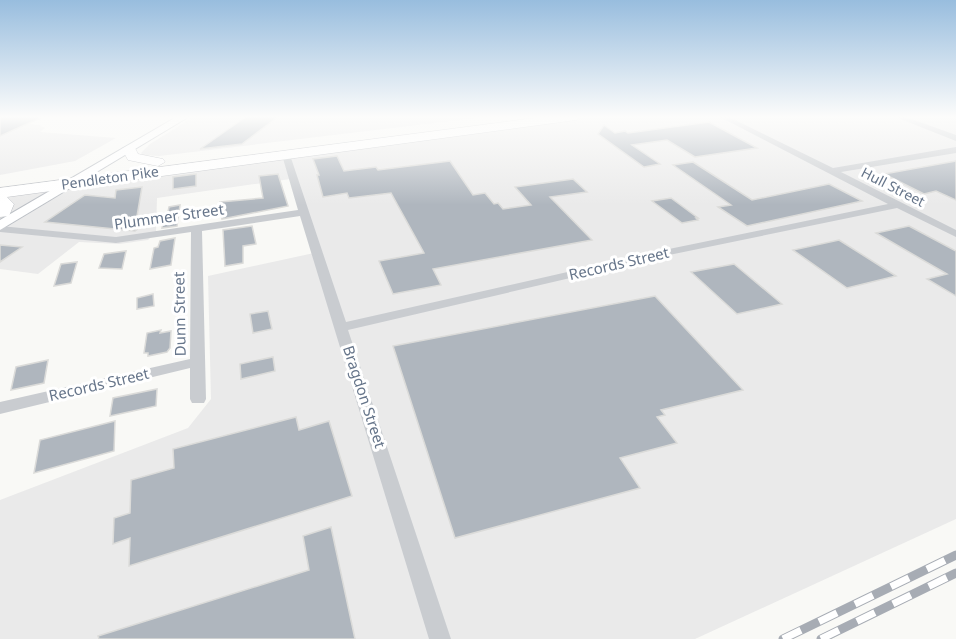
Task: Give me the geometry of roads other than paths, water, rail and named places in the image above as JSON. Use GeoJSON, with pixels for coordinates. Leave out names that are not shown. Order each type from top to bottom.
{"type":"FeatureCollection","features":[{"type":"Feature","properties":{"kind":"main road"},"geometry":{"type":"LineString","coordinates":[[1,216],[73,178],[124,146]]}},
{"type":"Feature","properties":{"kind":"main road"},"geometry":{"type":"LineString","coordinates":[[96,170],[134,146]]}},
{"type":"Feature","properties":{"kind":"main road","name":"Pendleton Pike"},"geometry":{"type":"LineString","coordinates":[[0,193],[49,186],[96,170],[286,146]]}},
{"type":"Feature","properties":{"kind":"main road","name":"Pendleton Pike"},"geometry":{"type":"LineString","coordinates":[[0,182],[73,178],[354,146]]}},
{"type":"Feature","properties":{"kind":"main road"},"geometry":{"type":"LineString","coordinates":[[129,149],[133,158],[158,162]]}},
{"type":"Feature","properties":{"kind":"main road"},"geometry":{"type":"LineString","coordinates":[[1,216],[49,186]]}},
{"type":"Feature","properties":{"kind":"street","name":"Hull Street"},"geometry":{"type":"LineString","coordinates":[[782,146],[956,234]]}},
{"type":"Feature","properties":{"kind":"street"},"geometry":{"type":"LineString","coordinates":[[832,171],[956,150]]}},
{"type":"Feature","properties":{"kind":"street","name":"Bragdon Street"},"geometry":{"type":"LineString","coordinates":[[286,155],[440,639]]}},
{"type":"Feature","properties":{"kind":"street","name":"Records Street"},"geometry":{"type":"LineString","coordinates":[[342,327],[669,252],[898,205]]}},
{"type":"Feature","properties":{"kind":"street","name":"Plummer Street"},"geometry":{"type":"LineString","coordinates":[[1,216],[116,240],[306,212]]}},
{"type":"Feature","properties":{"kind":"street","name":"Dunn Street"},"geometry":{"type":"LineString","coordinates":[[196,229],[198,399]]}},
{"type":"Feature","properties":{"kind":"street","name":"Records Street"},"geometry":{"type":"LineString","coordinates":[[0,408],[197,362]]}},
{"type":"Feature","properties":{"kind":"railway"},"geometry":{"type":"LineString","coordinates":[[783,639],[956,555]]}},
{"type":"Feature","properties":{"kind":"railway"},"geometry":{"type":"LineString","coordinates":[[821,639],[956,573]]}}]}
